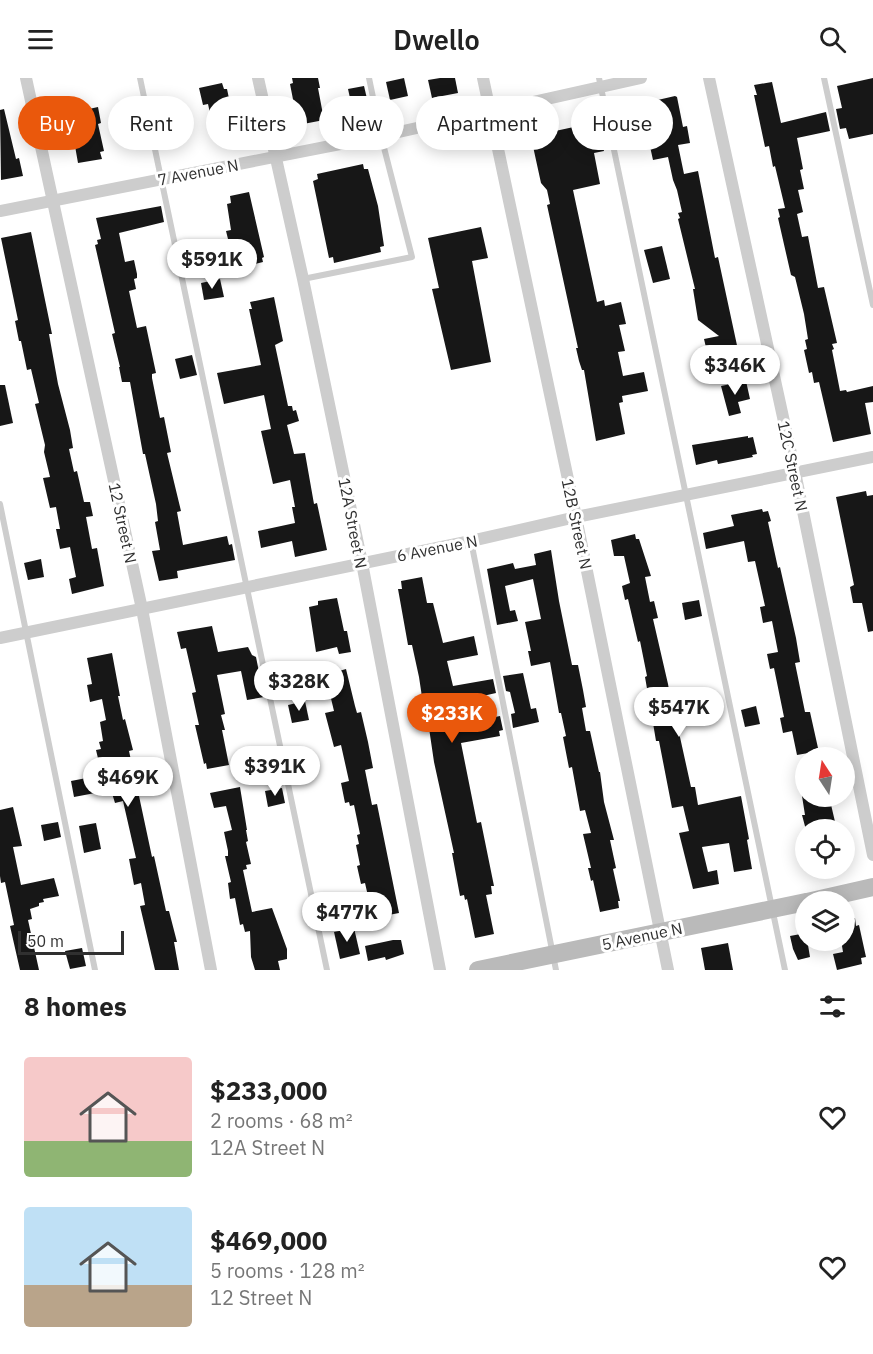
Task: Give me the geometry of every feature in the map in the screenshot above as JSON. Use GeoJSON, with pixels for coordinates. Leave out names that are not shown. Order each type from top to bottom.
{"type":"FeatureCollection","features":[{"type":"Feature","properties":{"kind":"main road","name":"5 Avenue N"},"geometry":{"type":"LineString","coordinates":[[855,891],[873,887]]}},
{"type":"Feature","properties":{"kind":"main road","name":"5 Avenue N"},"geometry":{"type":"LineString","coordinates":[[478,970],[555,962],[659,932],[795,904]]}},
{"type":"Feature","properties":{"kind":"street","name":"12 Street N"},"geometry":{"type":"LineString","coordinates":[[26,78],[142,609],[211,970]]}},
{"type":"Feature","properties":{"kind":"street","name":"12A Street N"},"geometry":{"type":"LineString","coordinates":[[258,78],[303,279],[362,563],[440,970]]}},
{"type":"Feature","properties":{"kind":"street","name":"12B Street N"},"geometry":{"type":"LineString","coordinates":[[483,78],[487,96]]}},
{"type":"Feature","properties":{"kind":"street","name":"7 Avenue N"},"geometry":{"type":"LineString","coordinates":[[547,96],[600,82],[641,78]]}},
{"type":"Feature","properties":{"kind":"street","name":"12C Street N"},"geometry":{"type":"LineString","coordinates":[[709,78],[795,472],[873,855]]}},
{"type":"Feature","properties":{"kind":"street","name":"7 Avenue N"},"geometry":{"type":"LineString","coordinates":[[0,211],[319,148]]}},
{"type":"Feature","properties":{"kind":"street","name":"12B Street N"},"geometry":{"type":"LineString","coordinates":[[498,150],[668,970]]}},
{"type":"Feature","properties":{"kind":"street","name":"6 Avenue N"},"geometry":{"type":"LineString","coordinates":[[0,638],[471,541],[576,517],[873,458]]}},
{"type":"Feature","properties":{"kind":"lane"},"geometry":{"type":"LineString","coordinates":[[140,78],[327,970]]}},
{"type":"Feature","properties":{"kind":"lane"},"geometry":{"type":"LineString","coordinates":[[369,78],[373,96]]}},
{"type":"Feature","properties":{"kind":"lane"},"geometry":{"type":"LineString","coordinates":[[824,78],[873,305]]}},
{"type":"Feature","properties":{"kind":"lane"},"geometry":{"type":"LineString","coordinates":[[600,82],[785,970]]}},
{"type":"Feature","properties":{"kind":"lane"},"geometry":{"type":"LineString","coordinates":[[303,279],[412,257],[385,150]]}},
{"type":"Feature","properties":{"kind":"lane"},"geometry":{"type":"LineString","coordinates":[[0,504],[28,632],[95,970]]}},
{"type":"Feature","properties":{"kind":"lane"},"geometry":{"type":"LineString","coordinates":[[471,541],[555,962]]}},
{"type":"Feature","properties":{"kind":"building"},"geometry":{"type":"Polygon","coordinates":[[[292,78],[318,78],[319,121],[307,123],[307,96],[292,96],[290,84],[293,83],[292,78]]]}},
{"type":"Feature","properties":{"kind":"building"},"geometry":{"type":"Polygon","coordinates":[[[404,78],[408,96],[389,96],[386,82],[404,78]]]}},
{"type":"Feature","properties":{"kind":"building"},"geometry":{"type":"Polygon","coordinates":[[[455,78],[458,93],[432,96],[428,80],[455,78]]]}},
{"type":"Feature","properties":{"kind":"building"},"geometry":{"type":"Polygon","coordinates":[[[873,78],[873,134],[849,139],[846,128],[840,129],[836,109],[842,108],[837,86],[873,78]]]}},
{"type":"Feature","properties":{"kind":"building"},"geometry":{"type":"Polygon","coordinates":[[[772,82],[781,123],[826,112],[830,131],[797,138],[804,189],[798,190],[803,212],[797,214],[802,237],[808,236],[818,288],[824,287],[837,343],[832,344],[834,349],[832,350],[840,391],[846,390],[847,392],[873,386],[873,402],[865,403],[871,434],[833,442],[819,382],[814,383],[812,372],[809,373],[804,350],[807,349],[805,340],[808,339],[804,314],[795,277],[791,275],[778,218],[780,217],[778,209],[785,208],[769,146],[765,147],[754,95],[757,95],[754,85],[772,82]]]}},
{"type":"Feature","properties":{"kind":"building"},"geometry":{"type":"Polygon","coordinates":[[[222,83],[224,89],[227,89],[228,96],[206,96],[206,104],[203,105],[199,88],[222,83]]]}},
{"type":"Feature","properties":{"kind":"building"},"geometry":{"type":"Polygon","coordinates":[[[364,86],[366,96],[350,96],[348,89],[364,86]]]}},
{"type":"Feature","properties":{"kind":"building"},"geometry":{"type":"Polygon","coordinates":[[[673,96],[677,97],[683,127],[687,126],[690,143],[678,145],[684,174],[698,171],[715,258],[718,257],[738,350],[708,356],[704,339],[719,336],[698,320],[693,289],[695,289],[678,219],[680,218],[678,213],[682,212],[668,157],[653,160],[651,150],[673,150],[673,96]]]}},
{"type":"Feature","properties":{"kind":"building"},"geometry":{"type":"Polygon","coordinates":[[[96,107],[98,107],[101,123],[98,124],[104,151],[100,152],[102,159],[78,163],[76,150],[96,150],[96,107]]]}},
{"type":"Feature","properties":{"kind":"building"},"geometry":{"type":"Polygon","coordinates":[[[4,109],[16,159],[19,158],[23,176],[1,180],[0,110],[4,109]]]}},
{"type":"Feature","properties":{"kind":"building"},"geometry":{"type":"Polygon","coordinates":[[[571,128],[571,150],[604,150],[594,153],[600,184],[573,190],[597,302],[604,300],[605,306],[621,302],[626,324],[619,325],[625,351],[618,352],[623,376],[644,372],[648,391],[622,396],[623,402],[619,403],[625,434],[596,441],[584,370],[582,370],[576,348],[578,348],[547,205],[550,204],[547,190],[541,183],[534,150],[559,150],[559,130],[571,128]]]}},
{"type":"Feature","properties":{"kind":"building"},"geometry":{"type":"Polygon","coordinates":[[[363,164],[364,169],[368,169],[378,206],[384,246],[380,247],[381,252],[334,263],[333,257],[329,258],[313,181],[318,179],[317,174],[363,164]]]}},
{"type":"Feature","properties":{"kind":"building"},"geometry":{"type":"Polygon","coordinates":[[[249,192],[264,257],[263,262],[247,266],[249,272],[237,275],[226,231],[231,230],[227,204],[231,203],[230,196],[249,192]]]}},
{"type":"Feature","properties":{"kind":"building"},"geometry":{"type":"Polygon","coordinates":[[[161,206],[164,222],[119,233],[125,262],[134,260],[137,274],[137,278],[134,279],[136,289],[129,291],[137,328],[146,326],[156,373],[152,374],[152,378],[160,418],[164,417],[171,452],[167,453],[181,511],[177,512],[183,545],[227,536],[229,545],[232,544],[235,560],[177,571],[178,578],[159,581],[152,551],[160,550],[155,522],[158,521],[156,504],[145,454],[143,454],[130,382],[122,382],[112,334],[115,333],[95,245],[98,244],[97,240],[101,239],[96,218],[161,206]]]}},
{"type":"Feature","properties":{"kind":"building"},"geometry":{"type":"Polygon","coordinates":[[[481,227],[488,258],[472,261],[491,362],[451,370],[432,289],[439,288],[428,238],[481,227]]]}},
{"type":"Feature","properties":{"kind":"building"},"geometry":{"type":"Polygon","coordinates":[[[31,232],[52,334],[49,334],[58,384],[70,430],[73,448],[69,449],[84,502],[90,502],[93,516],[86,517],[92,549],[97,548],[104,586],[72,594],[69,579],[76,577],[70,547],[60,549],[56,529],[60,529],[56,507],[50,508],[43,478],[50,477],[35,404],[39,403],[31,369],[27,370],[21,341],[19,341],[15,321],[18,320],[1,238],[31,232]]]}},
{"type":"Feature","properties":{"kind":"building"},"geometry":{"type":"Polygon","coordinates":[[[662,246],[670,279],[653,283],[644,250],[662,246]]]}},
{"type":"Feature","properties":{"kind":"building"},"geometry":{"type":"Polygon","coordinates":[[[220,279],[224,297],[204,300],[201,283],[220,279]]]}},
{"type":"Feature","properties":{"kind":"building"},"geometry":{"type":"Polygon","coordinates":[[[274,297],[283,341],[275,345],[288,406],[292,406],[293,411],[296,410],[299,421],[287,425],[294,454],[305,453],[314,504],[317,503],[327,550],[295,557],[292,541],[261,548],[258,531],[295,523],[292,507],[295,507],[290,480],[273,484],[261,431],[271,429],[264,395],[224,404],[217,373],[261,365],[249,309],[252,309],[250,302],[274,297]]]}},
{"type":"Feature","properties":{"kind":"building"},"geometry":{"type":"Polygon","coordinates":[[[192,355],[197,375],[180,379],[175,359],[192,355]]]}},
{"type":"Feature","properties":{"kind":"building"},"geometry":{"type":"Polygon","coordinates":[[[746,381],[750,399],[738,402],[741,413],[729,416],[721,386],[746,381]]]}},
{"type":"Feature","properties":{"kind":"building"},"geometry":{"type":"Polygon","coordinates":[[[0,385],[5,385],[13,423],[0,426],[0,385]]]}},
{"type":"Feature","properties":{"kind":"building"},"geometry":{"type":"Polygon","coordinates":[[[748,436],[748,438],[753,437],[757,454],[752,455],[753,457],[718,464],[717,460],[696,465],[692,445],[748,436]]]}},
{"type":"Feature","properties":{"kind":"building"},"geometry":{"type":"Polygon","coordinates":[[[866,491],[867,496],[873,495],[873,631],[868,632],[862,603],[853,603],[850,587],[854,585],[836,497],[866,491]]]}},
{"type":"Feature","properties":{"kind":"building"},"geometry":{"type":"Polygon","coordinates":[[[762,509],[763,512],[768,511],[771,521],[768,522],[778,568],[780,567],[796,638],[800,662],[795,663],[805,712],[810,712],[818,747],[795,747],[792,731],[783,733],[780,718],[784,717],[774,668],[770,669],[767,654],[778,652],[772,621],[763,623],[760,607],[765,606],[755,561],[748,562],[744,541],[706,549],[703,533],[734,526],[731,515],[762,509]]]}},
{"type":"Feature","properties":{"kind":"building"},"geometry":{"type":"Polygon","coordinates":[[[635,534],[636,539],[639,539],[651,576],[645,577],[650,602],[654,601],[658,618],[653,619],[675,725],[677,724],[691,787],[695,787],[698,805],[741,796],[752,869],[734,872],[729,843],[702,847],[708,872],[717,870],[719,884],[693,889],[679,833],[689,831],[683,806],[672,808],[659,741],[656,741],[640,641],[638,642],[628,599],[625,600],[622,586],[630,583],[624,556],[614,556],[611,540],[635,534]]]}},
{"type":"Feature","properties":{"kind":"building"},"geometry":{"type":"Polygon","coordinates":[[[551,550],[572,665],[578,665],[583,690],[586,707],[582,708],[586,731],[590,731],[614,840],[610,840],[616,868],[613,869],[620,901],[618,901],[619,908],[600,912],[588,868],[591,868],[583,834],[591,833],[585,810],[580,811],[572,767],[569,768],[563,737],[566,736],[561,713],[559,713],[550,662],[531,666],[528,651],[531,651],[525,622],[541,619],[533,579],[505,586],[510,611],[515,610],[518,621],[497,625],[487,569],[513,563],[515,569],[536,565],[534,554],[551,550]]]}},
{"type":"Feature","properties":{"kind":"building"},"geometry":{"type":"Polygon","coordinates":[[[41,559],[44,577],[28,580],[24,563],[41,559]]]}},
{"type":"Feature","properties":{"kind":"building"},"geometry":{"type":"Polygon","coordinates":[[[422,577],[427,603],[433,603],[443,643],[474,636],[478,655],[447,661],[453,686],[493,679],[496,693],[452,703],[457,725],[500,716],[503,730],[499,731],[500,736],[461,743],[477,823],[481,822],[494,886],[491,886],[492,894],[486,895],[494,934],[475,938],[467,899],[465,900],[464,895],[460,896],[452,853],[454,853],[429,728],[427,724],[423,725],[419,677],[412,645],[408,645],[398,589],[402,589],[401,581],[422,577]]]}},
{"type":"Feature","properties":{"kind":"building"},"geometry":{"type":"Polygon","coordinates":[[[337,598],[351,652],[339,654],[337,647],[316,652],[309,607],[318,605],[318,601],[337,598]]]}},
{"type":"Feature","properties":{"kind":"building"},"geometry":{"type":"Polygon","coordinates":[[[699,600],[702,616],[685,620],[682,603],[699,600]]]}},
{"type":"Feature","properties":{"kind":"building"},"geometry":{"type":"Polygon","coordinates":[[[212,626],[218,652],[248,647],[252,655],[256,657],[264,697],[247,700],[241,671],[217,675],[225,714],[221,715],[225,730],[222,730],[229,765],[207,769],[195,725],[199,725],[192,693],[196,692],[186,648],[181,649],[177,632],[212,626]]]}},
{"type":"Feature","properties":{"kind":"building"},"geometry":{"type":"Polygon","coordinates":[[[112,653],[120,696],[118,696],[133,750],[129,751],[142,795],[139,796],[152,857],[154,856],[166,911],[169,911],[177,942],[174,942],[179,970],[155,970],[140,906],[145,905],[141,883],[134,885],[129,859],[136,858],[123,801],[115,803],[111,790],[74,797],[71,781],[102,775],[96,750],[101,749],[99,742],[103,741],[100,722],[106,720],[102,699],[90,702],[87,685],[92,684],[87,658],[112,653]]]}},
{"type":"Feature","properties":{"kind":"building"},"geometry":{"type":"Polygon","coordinates":[[[305,667],[308,680],[346,669],[357,713],[361,712],[368,742],[373,768],[365,770],[372,805],[377,804],[399,913],[373,918],[365,883],[361,884],[357,866],[360,865],[356,845],[359,844],[357,835],[360,834],[354,805],[350,806],[349,802],[345,803],[341,783],[349,781],[341,745],[334,747],[325,713],[334,711],[328,686],[294,694],[289,671],[305,667]]]}},
{"type":"Feature","properties":{"kind":"building"},"geometry":{"type":"Polygon","coordinates":[[[523,673],[531,709],[536,708],[539,722],[513,728],[511,714],[515,713],[503,676],[523,673]]]}},
{"type":"Feature","properties":{"kind":"building"},"geometry":{"type":"Polygon","coordinates":[[[305,701],[309,720],[292,723],[288,705],[305,701]]]}},
{"type":"Feature","properties":{"kind":"building"},"geometry":{"type":"Polygon","coordinates":[[[756,706],[760,724],[745,727],[741,710],[756,706]]]}},
{"type":"Feature","properties":{"kind":"building"},"geometry":{"type":"Polygon","coordinates":[[[240,787],[247,830],[248,841],[246,842],[251,864],[246,865],[247,869],[243,870],[252,912],[272,908],[287,949],[287,959],[278,961],[280,970],[255,970],[251,957],[250,931],[245,932],[243,924],[240,925],[235,898],[230,899],[228,883],[231,882],[225,856],[228,856],[228,851],[224,832],[232,830],[226,806],[214,808],[210,793],[240,787]]]}},
{"type":"Feature","properties":{"kind":"building"},"geometry":{"type":"Polygon","coordinates":[[[282,788],[285,803],[268,807],[265,791],[282,788]]]}},
{"type":"Feature","properties":{"kind":"building"},"geometry":{"type":"Polygon","coordinates":[[[13,807],[22,846],[13,847],[21,885],[54,878],[59,896],[43,899],[44,902],[39,903],[39,906],[30,909],[32,919],[28,920],[39,970],[20,970],[10,926],[14,925],[5,882],[1,883],[0,810],[13,807]]]}},
{"type":"Feature","properties":{"kind":"building"},"geometry":{"type":"Polygon","coordinates":[[[804,807],[832,807],[834,819],[803,819],[802,815],[805,815],[804,807]]]}},
{"type":"Feature","properties":{"kind":"building"},"geometry":{"type":"Polygon","coordinates":[[[58,822],[61,837],[44,841],[41,825],[58,822]]]}},
{"type":"Feature","properties":{"kind":"building"},"geometry":{"type":"Polygon","coordinates":[[[96,823],[101,849],[84,853],[79,826],[96,823]]]}},
{"type":"Feature","properties":{"kind":"building"},"geometry":{"type":"Polygon","coordinates":[[[855,918],[856,926],[859,925],[866,957],[861,958],[862,964],[837,970],[833,954],[855,951],[855,918]]]}},
{"type":"Feature","properties":{"kind":"building"},"geometry":{"type":"Polygon","coordinates":[[[354,928],[360,954],[340,959],[334,932],[354,928]]]}},
{"type":"Feature","properties":{"kind":"building"},"geometry":{"type":"Polygon","coordinates":[[[795,935],[795,951],[809,951],[810,957],[798,960],[793,949],[790,936],[795,935]]]}},
{"type":"Feature","properties":{"kind":"building"},"geometry":{"type":"Polygon","coordinates":[[[401,940],[404,954],[386,960],[385,957],[368,961],[365,946],[401,940]]]}},
{"type":"Feature","properties":{"kind":"building"},"geometry":{"type":"Polygon","coordinates":[[[728,943],[733,970],[705,970],[701,948],[728,943]]]}},
{"type":"Feature","properties":{"kind":"building"},"geometry":{"type":"Polygon","coordinates":[[[82,948],[86,966],[70,969],[65,951],[82,948]]]}}]}
